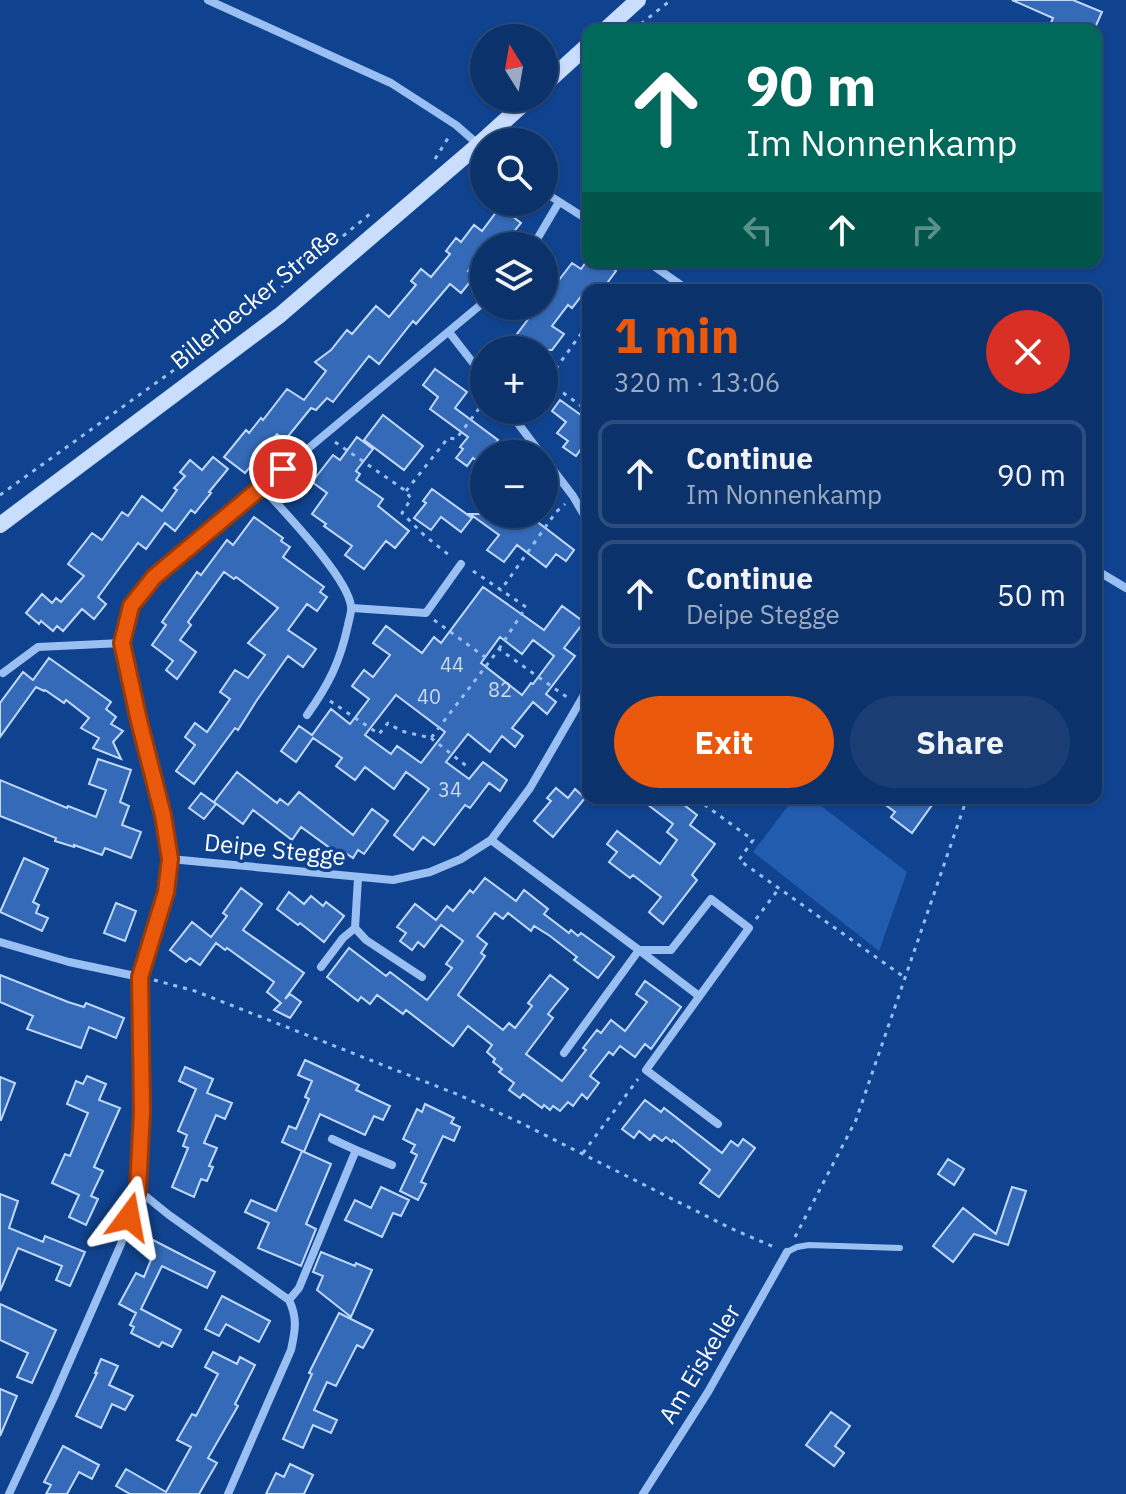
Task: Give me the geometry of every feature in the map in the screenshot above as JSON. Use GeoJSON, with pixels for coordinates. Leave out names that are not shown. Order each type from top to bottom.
{"type":"FeatureCollection","features":[{"type":"Feature","properties":{"kind":"main road"},"geometry":{"type":"LineString","coordinates":[[612,24],[638,0]]}},
{"type":"Feature","properties":{"kind":"main road"},"geometry":{"type":"LineString","coordinates":[[558,72],[582,50]]}},
{"type":"Feature","properties":{"kind":"main road","name":"Billerbecker Straße"},"geometry":{"type":"LineString","coordinates":[[500,128],[516,112]]}},
{"type":"Feature","properties":{"kind":"main road","name":"Billerbecker Straße"},"geometry":{"type":"LineString","coordinates":[[0,525],[280,315],[470,156]]}},
{"type":"Feature","properties":{"kind":"street"},"geometry":{"type":"LineString","coordinates":[[208,0],[391,83],[470,137]]}},
{"type":"Feature","properties":{"kind":"street"},"geometry":{"type":"LineString","coordinates":[[541,232],[559,202],[582,216]]}},
{"type":"Feature","properties":{"kind":"street"},"geometry":{"type":"LineString","coordinates":[[657,268],[679,284]]}},
{"type":"Feature","properties":{"kind":"street","name":"Deipe Stegge"},"geometry":{"type":"LineString","coordinates":[[470,314],[154,577],[131,606],[122,643],[163,815],[170,859],[393,880],[430,872],[461,859],[491,840],[530,788],[582,699]]}},
{"type":"Feature","properties":{"kind":"street"},"geometry":{"type":"LineString","coordinates":[[449,332],[470,359]]}},
{"type":"Feature","properties":{"kind":"street"},"geometry":{"type":"LineString","coordinates":[[558,477],[582,512]]}},
{"type":"Feature","properties":{"kind":"street"},"geometry":{"type":"LineString","coordinates":[[262,487],[343,584],[352,608],[333,675],[307,715]]}},
{"type":"Feature","properties":{"kind":"street"},"geometry":{"type":"LineString","coordinates":[[352,608],[426,613],[461,564]]}},
{"type":"Feature","properties":{"kind":"street"},"geometry":{"type":"LineString","coordinates":[[1102,574],[1126,588]]}},
{"type":"Feature","properties":{"kind":"street"},"geometry":{"type":"LineString","coordinates":[[3,673],[38,647],[122,643]]}},
{"type":"Feature","properties":{"kind":"street"},"geometry":{"type":"LineString","coordinates":[[491,840],[699,996]]}},
{"type":"Feature","properties":{"kind":"street"},"geometry":{"type":"LineString","coordinates":[[9,1494],[121,1244],[138,1190],[142,1111],[140,977],[166,892],[170,859]]}},
{"type":"Feature","properties":{"kind":"street","name":"Deipe Stegge"},"geometry":{"type":"LineString","coordinates":[[355,928],[358,878]]}},
{"type":"Feature","properties":{"kind":"street"},"geometry":{"type":"LineString","coordinates":[[639,950],[671,950],[711,899],[749,928],[646,1070],[718,1124]]}},
{"type":"Feature","properties":{"kind":"street"},"geometry":{"type":"LineString","coordinates":[[321,967],[343,938],[355,928],[366,940],[422,977]]}},
{"type":"Feature","properties":{"kind":"street"},"geometry":{"type":"LineString","coordinates":[[0,942],[69,962],[140,977]]}},
{"type":"Feature","properties":{"kind":"street"},"geometry":{"type":"LineString","coordinates":[[564,1053],[639,950]]}},
{"type":"Feature","properties":{"kind":"street"},"geometry":{"type":"LineString","coordinates":[[332,1139],[392,1165]]}},
{"type":"Feature","properties":{"kind":"street"},"geometry":{"type":"LineString","coordinates":[[289,1300],[299,1288],[356,1150]]}},
{"type":"Feature","properties":{"kind":"street"},"geometry":{"type":"LineString","coordinates":[[138,1190],[289,1300],[295,1312],[291,1350],[228,1494]]}},
{"type":"Feature","properties":{"kind":"street","name":"Am Eiskeller"},"geometry":{"type":"LineString","coordinates":[[643,1494],[708,1392],[787,1252]]}},
{"type":"Feature","properties":{"kind":"lane"},"geometry":{"type":"LineString","coordinates":[[787,1252],[809,1245],[900,1248]]}},
{"type":"Feature","properties":{"kind":"path"},"geometry":{"type":"LineString","coordinates":[[641,24],[671,0]]}},
{"type":"Feature","properties":{"kind":"path"},"geometry":{"type":"LineString","coordinates":[[434,161],[456,125]]}},
{"type":"Feature","properties":{"kind":"path"},"geometry":{"type":"LineString","coordinates":[[0,495],[224,334],[372,212]]}},
{"type":"Feature","properties":{"kind":"path"},"geometry":{"type":"LineString","coordinates":[[558,365],[582,332]]}},
{"type":"Feature","properties":{"kind":"path"},"geometry":{"type":"LineString","coordinates":[[558,391],[582,407]]}},
{"type":"Feature","properties":{"kind":"path"},"geometry":{"type":"LineString","coordinates":[[406,491],[448,438],[456,439],[470,420]]}},
{"type":"Feature","properties":{"kind":"path"},"geometry":{"type":"LineString","coordinates":[[325,435],[406,491],[411,499],[402,513],[424,535],[526,607],[499,649],[431,738]]}},
{"type":"Feature","properties":{"kind":"path"},"geometry":{"type":"LineString","coordinates":[[501,590],[556,512],[582,485]]}},
{"type":"Feature","properties":{"kind":"path"},"geometry":{"type":"LineString","coordinates":[[426,613],[489,660]]}},
{"type":"Feature","properties":{"kind":"path"},"geometry":{"type":"LineString","coordinates":[[499,649],[579,705]]}},
{"type":"Feature","properties":{"kind":"path"},"geometry":{"type":"LineString","coordinates":[[321,695],[379,734],[388,723],[401,731],[431,738],[469,768]]}},
{"type":"Feature","properties":{"kind":"path"},"geometry":{"type":"LineString","coordinates":[[704,804],[753,840],[739,860],[904,977]]}},
{"type":"Feature","properties":{"kind":"path"},"geometry":{"type":"LineString","coordinates":[[140,977],[195,991],[459,1095],[583,1153],[730,1228],[787,1252],[856,1120],[965,804]]}},
{"type":"Feature","properties":{"kind":"path"},"geometry":{"type":"LineString","coordinates":[[749,928],[780,887]]}},
{"type":"Feature","properties":{"kind":"path"},"geometry":{"type":"LineString","coordinates":[[583,1153],[646,1070]]}},
{"type":"Feature","properties":{"kind":"shaded area"},"geometry":{"type":"Polygon","coordinates":[[[789,804],[819,804],[907,872],[879,951],[753,852],[789,804]]]}},
{"type":"Feature","properties":{"kind":"building"},"geometry":{"type":"Polygon","coordinates":[[[1012,0],[1073,0],[1102,12],[1097,24],[1050,24],[1053,18],[1012,0]]]}},
{"type":"Feature","properties":{"kind":"building"},"geometry":{"type":"Polygon","coordinates":[[[493,216],[512,216],[521,223],[514,232],[470,232],[470,282],[461,293],[450,284],[416,324],[413,321],[379,364],[369,356],[333,402],[327,398],[316,410],[311,408],[285,440],[277,434],[245,473],[224,457],[246,430],[249,433],[261,418],[263,420],[287,389],[304,400],[326,371],[315,362],[331,350],[347,330],[352,334],[376,306],[389,317],[416,285],[411,281],[421,269],[431,277],[450,254],[446,251],[456,238],[461,242],[474,225],[482,231],[493,216]]]}},
{"type":"Feature","properties":{"kind":"building"},"geometry":{"type":"Polygon","coordinates":[[[572,263],[581,269],[612,268],[616,271],[606,284],[582,284],[582,295],[572,308],[568,305],[558,318],[558,281],[572,263]]]}},
{"type":"Feature","properties":{"kind":"building"},"geometry":{"type":"Polygon","coordinates":[[[528,320],[557,320],[552,326],[564,334],[558,342],[558,336],[516,336],[528,320]]]}},
{"type":"Feature","properties":{"kind":"building"},"geometry":{"type":"Polygon","coordinates":[[[435,369],[467,392],[455,408],[470,419],[470,424],[476,424],[498,440],[470,440],[470,462],[467,466],[456,458],[468,437],[430,409],[438,397],[423,385],[435,369]]]}},
{"type":"Feature","properties":{"kind":"building"},"geometry":{"type":"Polygon","coordinates":[[[560,400],[582,416],[582,448],[576,456],[563,447],[568,441],[557,433],[566,422],[558,416],[560,400]]]}},
{"type":"Feature","properties":{"kind":"building"},"geometry":{"type":"Polygon","coordinates":[[[383,415],[423,446],[404,470],[364,440],[383,415]]]}},
{"type":"Feature","properties":{"kind":"building"},"geometry":{"type":"Polygon","coordinates":[[[357,437],[373,449],[356,471],[360,474],[356,480],[383,499],[378,506],[409,531],[395,548],[386,541],[364,569],[345,555],[352,546],[312,514],[327,493],[312,482],[333,455],[340,460],[357,437]]]}},
{"type":"Feature","properties":{"kind":"building"},"geometry":{"type":"Polygon","coordinates":[[[213,457],[228,469],[211,493],[195,513],[191,510],[175,531],[165,523],[146,549],[138,543],[98,597],[106,604],[94,619],[82,609],[63,631],[57,626],[53,631],[26,613],[42,594],[52,603],[56,598],[61,602],[84,576],[68,564],[92,533],[102,540],[122,512],[128,516],[142,496],[162,511],[177,490],[174,488],[185,476],[180,472],[190,460],[202,470],[213,457]]]}},
{"type":"Feature","properties":{"kind":"building"},"geometry":{"type":"Polygon","coordinates":[[[432,489],[470,517],[470,521],[461,532],[441,517],[431,530],[414,518],[426,503],[423,501],[432,489]]]}},
{"type":"Feature","properties":{"kind":"building"},"geometry":{"type":"Polygon","coordinates":[[[254,517],[283,538],[281,541],[290,547],[283,557],[324,587],[320,592],[327,597],[317,611],[307,604],[288,630],[316,649],[303,667],[288,656],[238,730],[235,728],[194,784],[176,771],[195,745],[185,737],[195,723],[207,732],[230,699],[220,692],[235,670],[248,678],[265,655],[248,643],[278,608],[236,577],[234,579],[224,572],[188,622],[191,625],[180,640],[196,652],[177,679],[166,670],[173,661],[152,645],[166,625],[162,622],[197,572],[201,575],[227,540],[233,545],[254,517]]]}},
{"type":"Feature","properties":{"kind":"building"},"geometry":{"type":"Polygon","coordinates":[[[489,528],[545,528],[574,550],[566,561],[556,554],[546,567],[517,545],[504,562],[487,550],[499,535],[489,528]]]}},
{"type":"Feature","properties":{"kind":"building"},"geometry":{"type":"Polygon","coordinates":[[[483,587],[544,630],[562,606],[582,621],[564,648],[575,656],[546,694],[556,702],[547,714],[533,702],[512,728],[523,736],[515,747],[502,736],[490,752],[468,734],[446,762],[469,779],[483,762],[507,780],[500,791],[489,783],[470,808],[465,805],[434,845],[423,837],[413,850],[394,835],[429,789],[406,772],[394,789],[365,767],[355,780],[336,766],[342,758],[313,738],[296,762],[281,751],[299,726],[312,735],[331,709],[350,724],[369,699],[352,686],[364,670],[373,677],[390,655],[373,643],[386,626],[422,653],[434,637],[441,643],[483,587]],[[500,637],[481,663],[522,695],[554,656],[533,640],[522,654],[500,637]],[[396,695],[365,735],[391,754],[397,746],[421,763],[445,732],[396,695]]]}},
{"type":"Feature","properties":{"kind":"building"},"geometry":{"type":"Polygon","coordinates":[[[49,658],[111,702],[106,709],[116,717],[111,724],[123,731],[113,742],[121,759],[93,748],[99,738],[81,728],[89,718],[66,700],[64,703],[36,687],[0,737],[0,703],[23,672],[33,680],[49,658]]]}},
{"type":"Feature","properties":{"kind":"building"},"geometry":{"type":"Polygon","coordinates":[[[98,759],[131,770],[120,802],[129,806],[122,825],[141,832],[131,858],[105,848],[102,855],[55,841],[56,838],[0,816],[0,780],[96,817],[106,790],[89,784],[98,759]]]}},
{"type":"Feature","properties":{"kind":"building"},"geometry":{"type":"Polygon","coordinates":[[[237,772],[277,803],[280,799],[288,805],[299,792],[353,835],[372,809],[388,821],[364,854],[358,850],[353,858],[344,852],[341,856],[301,827],[292,840],[253,810],[243,824],[214,802],[237,772]]]}},
{"type":"Feature","properties":{"kind":"building"},"geometry":{"type":"Polygon","coordinates":[[[556,788],[568,798],[575,789],[582,795],[582,802],[553,837],[534,821],[551,801],[547,798],[556,788]]]}},
{"type":"Feature","properties":{"kind":"building"},"geometry":{"type":"Polygon","coordinates":[[[201,793],[216,804],[204,819],[189,808],[201,793]]]}},
{"type":"Feature","properties":{"kind":"building"},"geometry":{"type":"Polygon","coordinates":[[[647,804],[683,804],[697,815],[690,825],[715,844],[692,875],[697,880],[663,924],[649,912],[661,897],[633,875],[630,878],[609,862],[617,852],[607,844],[617,831],[660,864],[677,840],[667,832],[673,824],[647,804]]]}},
{"type":"Feature","properties":{"kind":"building"},"geometry":{"type":"Polygon","coordinates":[[[884,804],[933,804],[912,833],[891,817],[895,812],[884,804]]]}},
{"type":"Feature","properties":{"kind":"building"},"geometry":{"type":"Polygon","coordinates":[[[24,858],[48,869],[33,902],[39,905],[36,913],[48,918],[42,931],[0,912],[24,858]]]}},
{"type":"Feature","properties":{"kind":"building"},"geometry":{"type":"Polygon","coordinates":[[[485,878],[516,901],[524,890],[548,909],[544,914],[569,933],[571,930],[578,936],[581,933],[614,957],[598,978],[550,936],[534,926],[531,931],[508,913],[503,919],[495,913],[477,936],[487,944],[481,953],[485,956],[458,995],[503,1030],[509,1023],[515,1028],[532,1006],[528,1003],[550,975],[568,989],[548,1014],[553,1018],[526,1054],[562,1081],[597,1030],[601,1033],[611,1020],[625,1031],[647,1002],[636,994],[645,981],[681,1007],[651,1049],[645,1044],[635,1057],[620,1046],[613,1055],[609,1052],[590,1076],[599,1083],[587,1099],[582,1094],[573,1106],[568,1102],[560,1111],[553,1106],[550,1110],[544,1105],[542,1108],[523,1094],[520,1098],[509,1090],[514,1083],[499,1072],[502,1069],[487,1052],[492,1045],[468,1026],[453,1046],[406,1010],[403,1014],[377,995],[370,1004],[361,997],[358,1001],[327,977],[349,948],[386,976],[390,972],[427,1000],[452,968],[446,964],[463,941],[441,925],[424,947],[418,942],[412,950],[400,941],[406,933],[397,927],[415,904],[436,920],[447,906],[453,911],[470,890],[473,893],[485,878]]]}},
{"type":"Feature","properties":{"kind":"building"},"geometry":{"type":"Polygon","coordinates":[[[241,888],[262,904],[243,930],[304,973],[285,999],[290,994],[301,1002],[290,1018],[274,1010],[281,1003],[267,992],[274,982],[227,948],[225,950],[216,943],[200,965],[190,958],[186,962],[170,950],[192,922],[211,937],[227,916],[223,913],[241,888]]]}},
{"type":"Feature","properties":{"kind":"building"},"geometry":{"type":"Polygon","coordinates":[[[289,892],[304,904],[311,896],[323,906],[326,902],[344,916],[324,942],[277,909],[289,892]]]}},
{"type":"Feature","properties":{"kind":"building"},"geometry":{"type":"Polygon","coordinates":[[[116,903],[136,911],[125,941],[104,933],[116,903]]]}},
{"type":"Feature","properties":{"kind":"building"},"geometry":{"type":"Polygon","coordinates":[[[0,975],[68,1002],[84,1007],[86,1003],[124,1018],[116,1038],[89,1027],[81,1048],[27,1029],[33,1016],[0,1002],[0,975]]]}},
{"type":"Feature","properties":{"kind":"building"},"geometry":{"type":"Polygon","coordinates":[[[305,1060],[359,1085],[356,1090],[390,1106],[383,1120],[374,1116],[365,1135],[320,1114],[304,1152],[282,1142],[289,1126],[296,1129],[309,1099],[305,1097],[312,1081],[298,1075],[305,1060]]]}},
{"type":"Feature","properties":{"kind":"building"},"geometry":{"type":"Polygon","coordinates":[[[185,1067],[213,1079],[207,1093],[232,1103],[225,1119],[216,1115],[204,1143],[217,1148],[209,1166],[213,1167],[207,1181],[201,1179],[194,1197],[172,1187],[188,1148],[183,1146],[187,1135],[178,1131],[196,1089],[179,1081],[185,1067]]]}},
{"type":"Feature","properties":{"kind":"building"},"geometry":{"type":"Polygon","coordinates":[[[87,1076],[106,1084],[99,1100],[120,1108],[94,1167],[103,1171],[91,1196],[98,1199],[86,1225],[69,1217],[79,1195],[52,1183],[65,1154],[70,1156],[88,1113],[67,1104],[76,1081],[83,1084],[87,1076]]]}},
{"type":"Feature","properties":{"kind":"building"},"geometry":{"type":"Polygon","coordinates":[[[0,1077],[15,1083],[1,1120],[0,1120],[0,1077]]]}},
{"type":"Feature","properties":{"kind":"building"},"geometry":{"type":"Polygon","coordinates":[[[645,1100],[661,1112],[664,1108],[722,1153],[731,1141],[738,1146],[743,1139],[755,1148],[719,1197],[700,1183],[710,1170],[673,1140],[666,1137],[662,1141],[654,1135],[650,1140],[639,1131],[634,1138],[622,1129],[645,1100]]]}},
{"type":"Feature","properties":{"kind":"building"},"geometry":{"type":"Polygon","coordinates":[[[425,1104],[454,1118],[451,1123],[460,1127],[454,1141],[443,1136],[421,1182],[426,1184],[418,1200],[400,1191],[417,1155],[411,1152],[415,1145],[403,1139],[417,1109],[422,1112],[425,1104]]]}},
{"type":"Feature","properties":{"kind":"building"},"geometry":{"type":"Polygon","coordinates":[[[302,1151],[331,1164],[306,1224],[316,1229],[301,1266],[258,1248],[269,1223],[245,1212],[251,1200],[276,1211],[302,1151]]]}},
{"type":"Feature","properties":{"kind":"building"},"geometry":{"type":"Polygon","coordinates":[[[948,1159],[964,1169],[954,1185],[938,1174],[948,1159]]]}},
{"type":"Feature","properties":{"kind":"building"},"geometry":{"type":"Polygon","coordinates":[[[381,1187],[409,1200],[401,1216],[393,1213],[382,1237],[345,1220],[355,1200],[371,1208],[381,1187]]]}},
{"type":"Feature","properties":{"kind":"building"},"geometry":{"type":"Polygon","coordinates":[[[1012,1187],[1026,1191],[1008,1245],[974,1234],[953,1262],[933,1246],[963,1208],[996,1234],[1012,1187]]]}},
{"type":"Feature","properties":{"kind":"building"},"geometry":{"type":"Polygon","coordinates":[[[0,1194],[18,1201],[9,1228],[43,1242],[45,1236],[85,1252],[70,1286],[56,1280],[62,1266],[18,1248],[0,1291],[0,1194]]]}},
{"type":"Feature","properties":{"kind":"building"},"geometry":{"type":"Polygon","coordinates":[[[153,1240],[215,1272],[207,1288],[162,1266],[141,1309],[181,1330],[172,1347],[162,1342],[159,1347],[131,1333],[134,1327],[130,1325],[136,1313],[119,1304],[136,1273],[144,1277],[153,1255],[147,1252],[153,1240]]]}},
{"type":"Feature","properties":{"kind":"building"},"geometry":{"type":"Polygon","coordinates":[[[321,1252],[372,1270],[351,1317],[317,1290],[323,1276],[313,1272],[321,1252]]]}},
{"type":"Feature","properties":{"kind":"building"},"geometry":{"type":"Polygon","coordinates":[[[222,1296],[270,1321],[259,1342],[226,1324],[219,1336],[205,1329],[222,1296]]]}},
{"type":"Feature","properties":{"kind":"building"},"geometry":{"type":"Polygon","coordinates":[[[0,1304],[56,1330],[32,1383],[17,1377],[28,1353],[0,1340],[0,1304]]]}},
{"type":"Feature","properties":{"kind":"building"},"geometry":{"type":"Polygon","coordinates":[[[339,1313],[373,1330],[363,1348],[357,1345],[336,1386],[327,1382],[314,1410],[337,1420],[331,1433],[313,1425],[303,1448],[283,1439],[312,1374],[309,1373],[339,1313]]]}},
{"type":"Feature","properties":{"kind":"building"},"geometry":{"type":"Polygon","coordinates":[[[213,1352],[237,1364],[240,1357],[255,1365],[235,1404],[238,1406],[208,1458],[217,1463],[199,1494],[130,1494],[116,1486],[126,1469],[166,1492],[191,1447],[177,1440],[192,1414],[196,1416],[218,1374],[205,1367],[213,1352]]]}},
{"type":"Feature","properties":{"kind":"building"},"geometry":{"type":"Polygon","coordinates":[[[101,1359],[118,1366],[109,1385],[133,1396],[125,1410],[112,1404],[101,1428],[76,1416],[101,1359]]]}},
{"type":"Feature","properties":{"kind":"building"},"geometry":{"type":"Polygon","coordinates":[[[0,1389],[17,1396],[0,1436],[0,1389]]]}},
{"type":"Feature","properties":{"kind":"building"},"geometry":{"type":"Polygon","coordinates":[[[831,1412],[850,1426],[835,1446],[844,1453],[834,1466],[806,1445],[831,1412]]]}},
{"type":"Feature","properties":{"kind":"building"},"geometry":{"type":"Polygon","coordinates":[[[63,1446],[99,1465],[92,1479],[79,1472],[67,1494],[46,1494],[51,1485],[44,1482],[63,1446]]]}},
{"type":"Feature","properties":{"kind":"building"},"geometry":{"type":"Polygon","coordinates":[[[290,1464],[313,1475],[304,1494],[266,1494],[276,1473],[284,1477],[290,1464]]]}},
{"type":"Feature","properties":{"kind":"route"},"geometry":{"type":"LineString","coordinates":[[129,1217],[138,1190],[142,1111],[140,977],[166,892],[170,859],[163,815],[122,643],[131,606],[154,577],[283,469]]}}]}
